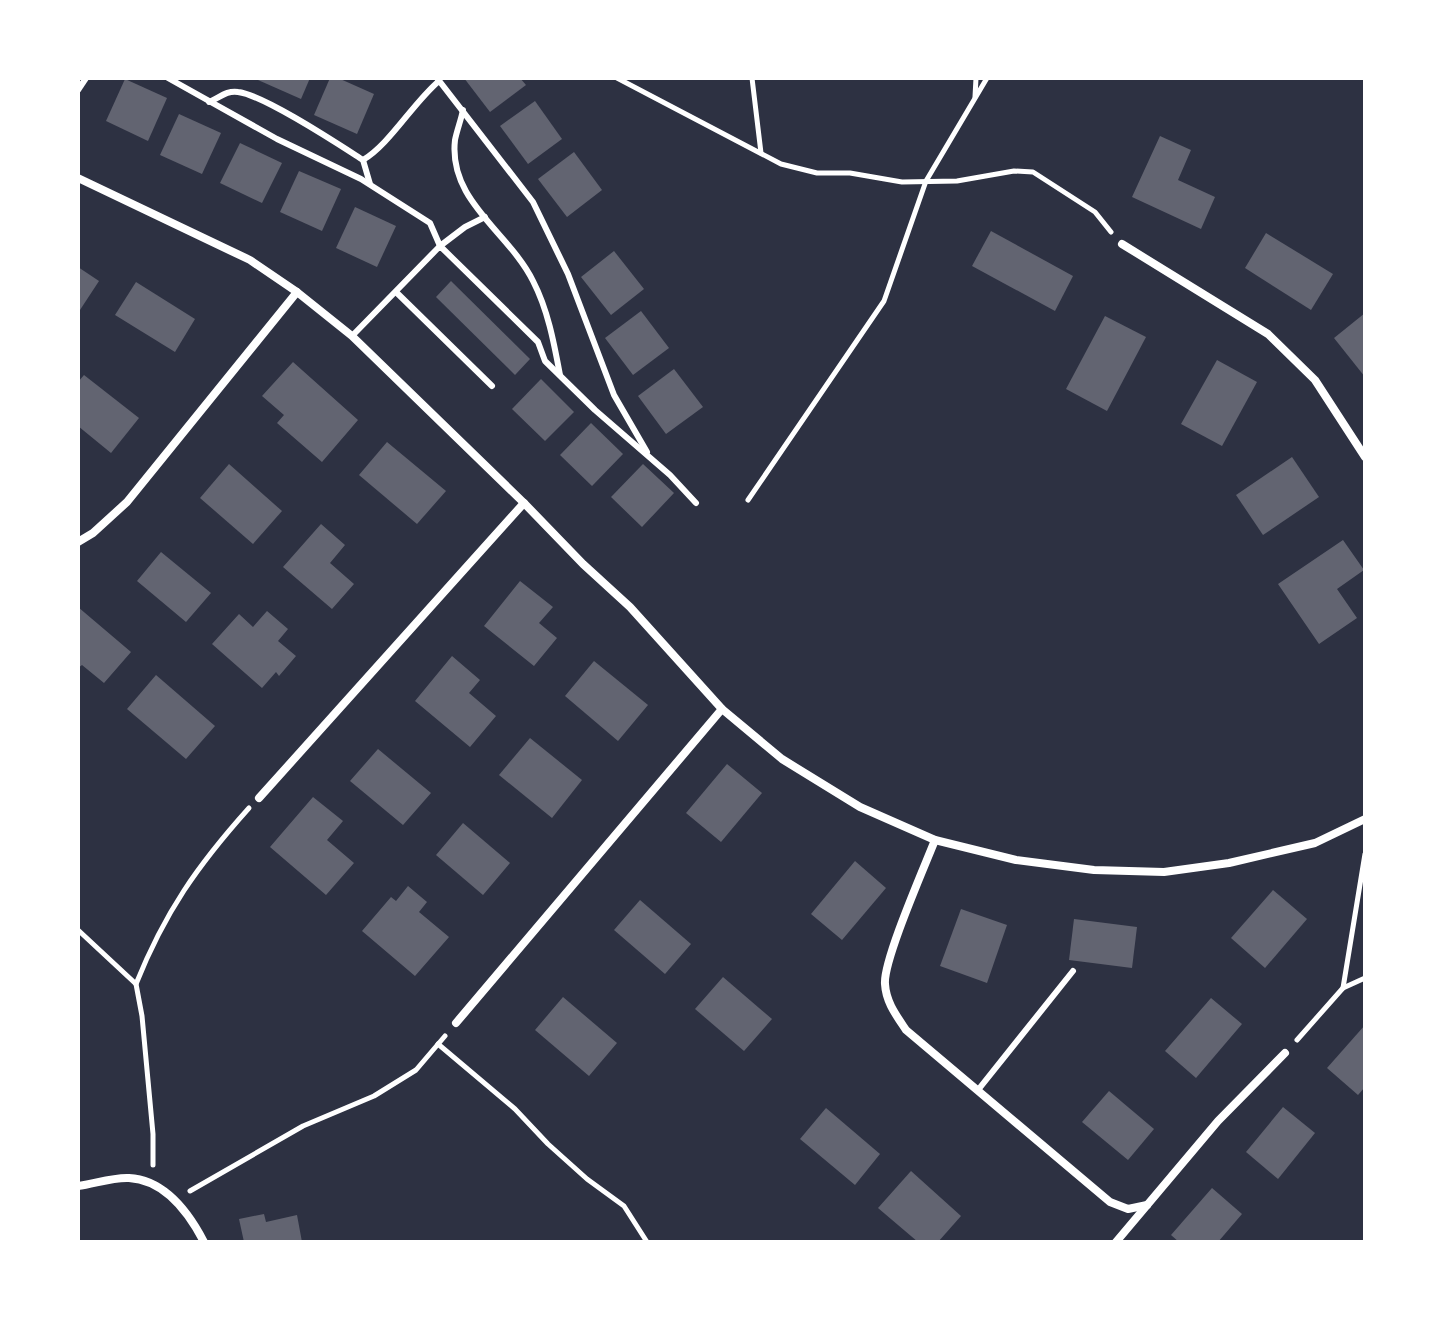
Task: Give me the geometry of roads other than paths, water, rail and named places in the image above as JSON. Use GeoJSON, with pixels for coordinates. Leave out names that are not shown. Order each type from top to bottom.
{"type":"FeatureCollection","features":[{"type":"Feature","properties":{"kind":"street"},"geometry":{"type":"LineString","coordinates":[[78,178],[250,260],[297,292],[352,336],[630,607],[722,709],[782,759],[860,807],[935,840],[1016,860],[1094,870],[1164,872],[1229,863],[1315,843],[1365,819]]}},
{"type":"Feature","properties":{"kind":"street"},"geometry":{"type":"LineString","coordinates":[[1122,244],[1268,334],[1315,380],[1365,457]]}},
{"type":"Feature","properties":{"kind":"street"},"geometry":{"type":"LineString","coordinates":[[78,542],[93,533],[127,502],[297,292]]}},
{"type":"Feature","properties":{"kind":"street"},"geometry":{"type":"LineString","coordinates":[[259,798],[524,503]]}},
{"type":"Feature","properties":{"kind":"street"},"geometry":{"type":"LineString","coordinates":[[456,1023],[722,709]]}},
{"type":"Feature","properties":{"kind":"street"},"geometry":{"type":"LineString","coordinates":[[935,840],[894,947],[884,982],[890,1008],[906,1030],[1110,1202],[1128,1209],[1147,1205]]}},
{"type":"Feature","properties":{"kind":"street"},"geometry":{"type":"LineString","coordinates":[[1116,1242],[1218,1121],[1285,1053]]}},
{"type":"Feature","properties":{"kind":"street"},"geometry":{"type":"LineString","coordinates":[[78,1186],[127,1178],[149,1182],[175,1200],[194,1222],[204,1242]]}},
{"type":"Feature","properties":{"kind":"lane"},"geometry":{"type":"LineString","coordinates":[[78,90],[86,78]]}},
{"type":"Feature","properties":{"kind":"lane"},"geometry":{"type":"LineString","coordinates":[[168,78],[277,139],[370,184],[430,223],[440,246],[538,342],[545,361],[696,503]]}},
{"type":"Feature","properties":{"kind":"lane"},"geometry":{"type":"LineString","coordinates":[[363,160],[377,152],[438,79],[533,202],[552,238],[614,395],[650,457]]}},
{"type":"Feature","properties":{"kind":"lane"},"geometry":{"type":"LineString","coordinates":[[209,102],[228,92],[253,97],[363,160],[370,184]]}},
{"type":"Feature","properties":{"kind":"lane"},"geometry":{"type":"LineString","coordinates":[[463,110],[455,139],[456,169],[464,192],[496,228],[533,279],[552,331],[560,375]]}},
{"type":"Feature","properties":{"kind":"lane"},"geometry":{"type":"LineString","coordinates":[[352,336],[440,246],[465,227],[485,217]]}},
{"type":"Feature","properties":{"kind":"lane"},"geometry":{"type":"LineString","coordinates":[[396,292],[492,386]]}},
{"type":"Feature","properties":{"kind":"lane"},"geometry":{"type":"LineString","coordinates":[[978,1090],[1073,971]]}}]}
